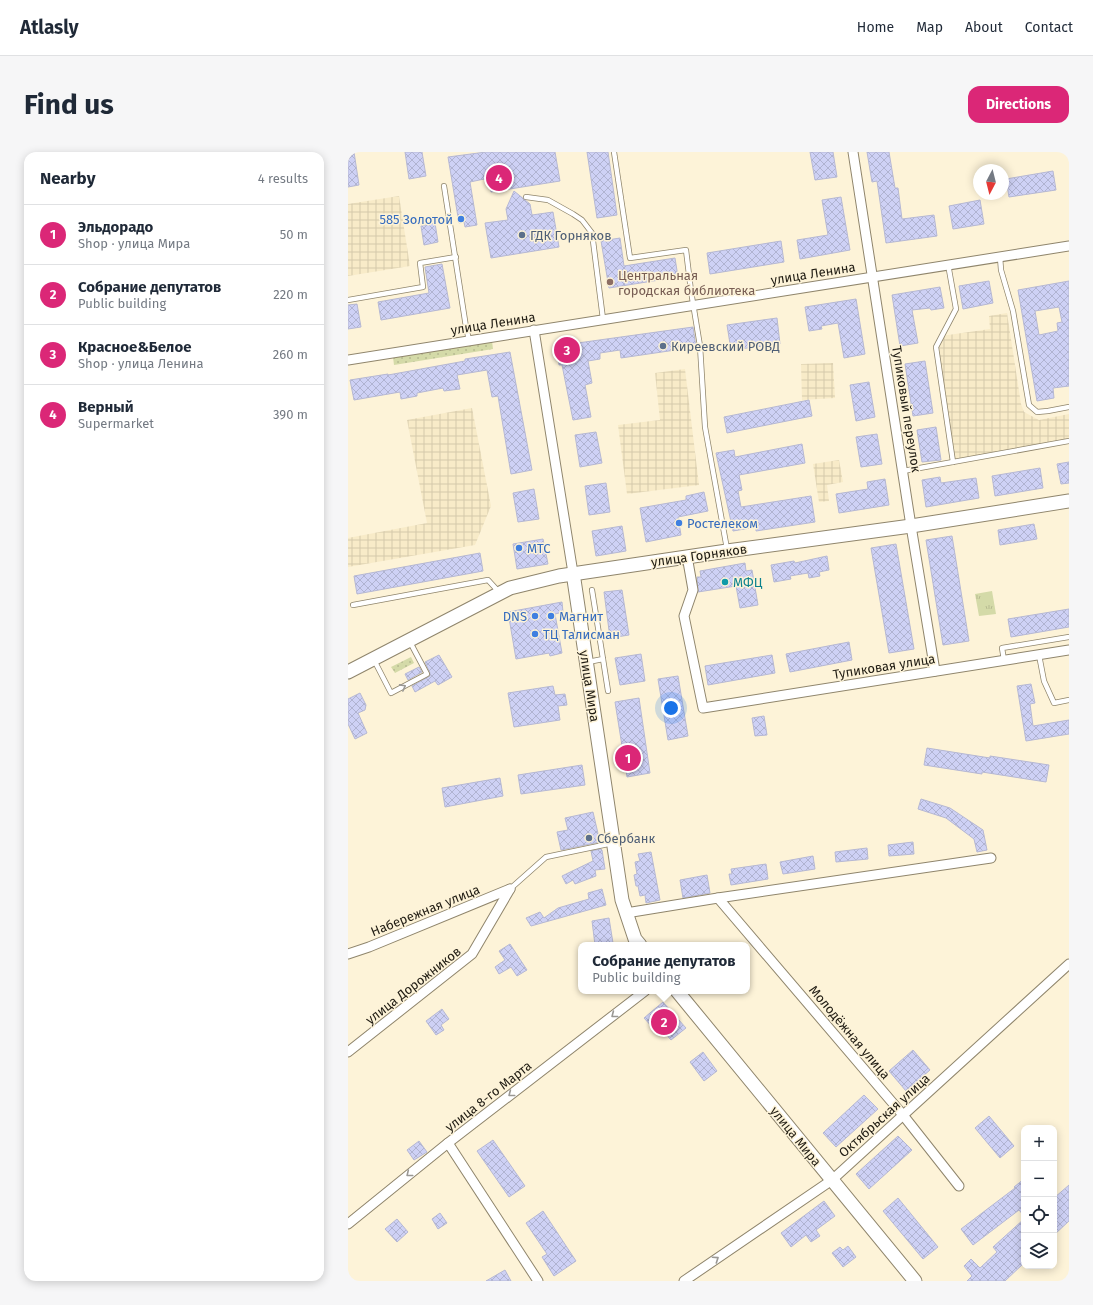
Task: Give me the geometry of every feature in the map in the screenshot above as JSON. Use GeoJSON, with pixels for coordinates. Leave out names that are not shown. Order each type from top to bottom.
{"type":"FeatureCollection","features":[{"type":"Feature","properties":{"kind":"main road","name":"улица Горняков"},"geometry":{"type":"LineString","coordinates":[[348,672],[510,588],[572,573],[727,550],[911,526],[1069,501]]}},
{"type":"Feature","properties":{"kind":"main road","name":"улица Мира"},"geometry":{"type":"LineString","coordinates":[[572,573],[622,900],[635,939],[638,942]]}},
{"type":"Feature","properties":{"kind":"main road","name":"улица Мира"},"geometry":{"type":"LineString","coordinates":[[679,994],[915,1281]]}},
{"type":"Feature","properties":{"kind":"street","name":"Тупиковый переулок"},"geometry":{"type":"LineString","coordinates":[[853,152],[935,671]]}},
{"type":"Feature","properties":{"kind":"street","name":"улица Ленина"},"geometry":{"type":"LineString","coordinates":[[348,360],[1069,246]]}},
{"type":"Feature","properties":{"kind":"street","name":"улица Мира"},"geometry":{"type":"LineString","coordinates":[[534,330],[572,573]]}},
{"type":"Feature","properties":{"kind":"street","name":"Тупиковая улица"},"geometry":{"type":"LineString","coordinates":[[687,556],[692,590],[684,616],[702,708],[1069,650]]}},
{"type":"Feature","properties":{"kind":"street"},"geometry":{"type":"LineString","coordinates":[[626,913],[991,858]]}},
{"type":"Feature","properties":{"kind":"street","name":"Набережная улица"},"geometry":{"type":"LineString","coordinates":[[348,954],[510,890]]}},
{"type":"Feature","properties":{"kind":"street","name":"улица Дорожников"},"geometry":{"type":"LineString","coordinates":[[348,1052],[472,954],[510,890]]}},
{"type":"Feature","properties":{"kind":"street","name":"Молодёжная улица"},"geometry":{"type":"LineString","coordinates":[[718,898],[903,1115],[959,1186]]}},
{"type":"Feature","properties":{"kind":"street","name":"Октябрьская улица"},"geometry":{"type":"LineString","coordinates":[[684,1281],[832,1180],[1069,964]]}},
{"type":"Feature","properties":{"kind":"street","name":"улица 8-го Марта"},"geometry":{"type":"LineString","coordinates":[[348,1224],[448,1143],[641,994]]}},
{"type":"Feature","properties":{"kind":"street"},"geometry":{"type":"LineString","coordinates":[[448,1143],[538,1281]]}},
{"type":"Feature","properties":{"kind":"lane"},"geometry":{"type":"LineString","coordinates":[[614,152],[630,258],[686,250],[700,346],[705,427],[727,550]]}},
{"type":"Feature","properties":{"kind":"lane"},"geometry":{"type":"LineString","coordinates":[[444,186],[469,340]]}},
{"type":"Feature","properties":{"kind":"lane"},"geometry":{"type":"LineString","coordinates":[[526,197],[548,200],[573,214],[582,220],[592,234],[603,319]]}},
{"type":"Feature","properties":{"kind":"lane"},"geometry":{"type":"LineString","coordinates":[[1000,256],[1002,270],[1013,311],[1029,405],[1037,412],[1069,406]]}},
{"type":"Feature","properties":{"kind":"lane"},"geometry":{"type":"LineString","coordinates":[[348,300],[423,287],[420,263],[456,257]]}},
{"type":"Feature","properties":{"kind":"lane"},"geometry":{"type":"LineString","coordinates":[[948,264],[956,309],[936,347],[953,462]]}},
{"type":"Feature","properties":{"kind":"lane"},"geometry":{"type":"LineString","coordinates":[[903,471],[1069,441]]}},
{"type":"Feature","properties":{"kind":"lane"},"geometry":{"type":"LineString","coordinates":[[353,605],[488,580],[500,593]]}},
{"type":"Feature","properties":{"kind":"lane"},"geometry":{"type":"LineString","coordinates":[[592,590],[608,691]]}},
{"type":"Feature","properties":{"kind":"lane"},"geometry":{"type":"LineString","coordinates":[[1004,660],[1002,648],[1069,637]]}},
{"type":"Feature","properties":{"kind":"lane"},"geometry":{"type":"LineString","coordinates":[[373,658],[391,693],[427,674],[409,640]]}},
{"type":"Feature","properties":{"kind":"lane"},"geometry":{"type":"LineString","coordinates":[[1040,655],[1044,681],[1054,703],[1069,700]]}},
{"type":"Feature","properties":{"kind":"lane"},"geometry":{"type":"LineString","coordinates":[[586,662],[603,659]]}},
{"type":"Feature","properties":{"kind":"lane"},"geometry":{"type":"LineString","coordinates":[[510,890],[546,857],[614,842]]}},
{"type":"Feature","properties":{"kind":"shaded area"},"geometry":{"type":"Polygon","coordinates":[[[399,196],[410,266],[348,276],[348,204],[399,196]]]}},
{"type":"Feature","properties":{"kind":"shaded area"},"geometry":{"type":"Polygon","coordinates":[[[1007,313],[1021,404],[1024,412],[1039,420],[1069,414],[1069,441],[953,462],[936,347],[941,336],[990,329],[989,316],[1007,313]]]}},
{"type":"Feature","properties":{"kind":"shaded area"},"geometry":{"type":"Polygon","coordinates":[[[833,363],[835,398],[802,400],[801,364],[833,363]]]}},
{"type":"Feature","properties":{"kind":"shaded area"},"geometry":{"type":"Polygon","coordinates":[[[685,369],[699,485],[627,494],[618,425],[660,420],[655,373],[685,369]]]}},
{"type":"Feature","properties":{"kind":"shaded area"},"geometry":{"type":"Polygon","coordinates":[[[472,408],[491,506],[475,545],[348,567],[348,538],[427,523],[407,420],[472,408]]]}},
{"type":"Feature","properties":{"kind":"shaded area"},"geometry":{"type":"Polygon","coordinates":[[[839,460],[843,482],[827,485],[829,501],[819,502],[813,464],[839,460]]]}},
{"type":"Feature","properties":{"kind":"green space"},"geometry":{"type":"Polygon","coordinates":[[[492,341],[493,349],[394,365],[393,357],[492,341]]]}},
{"type":"Feature","properties":{"kind":"green space"},"geometry":{"type":"Polygon","coordinates":[[[992,591],[996,614],[979,616],[975,594],[992,591]]]}},
{"type":"Feature","properties":{"kind":"green space"},"geometry":{"type":"Polygon","coordinates":[[[411,657],[414,663],[395,673],[391,667],[411,657]]]}},
{"type":"Feature","properties":{"kind":"building"},"geometry":{"type":"Polygon","coordinates":[[[348,152],[354,152],[359,185],[348,187],[348,152]]]}},
{"type":"Feature","properties":{"kind":"building"},"geometry":{"type":"Polygon","coordinates":[[[405,152],[422,152],[426,176],[409,179],[405,152]]]}},
{"type":"Feature","properties":{"kind":"building"},"geometry":{"type":"Polygon","coordinates":[[[486,152],[555,152],[560,181],[491,192],[489,178],[470,182],[477,225],[465,227],[464,222],[459,223],[448,157],[486,152]]]}},
{"type":"Feature","properties":{"kind":"building"},"geometry":{"type":"Polygon","coordinates":[[[587,152],[608,152],[617,215],[597,218],[587,152]]]}},
{"type":"Feature","properties":{"kind":"building"},"geometry":{"type":"Polygon","coordinates":[[[810,152],[833,152],[837,177],[815,180],[810,152]]]}},
{"type":"Feature","properties":{"kind":"building"},"geometry":{"type":"Polygon","coordinates":[[[867,152],[889,152],[895,188],[898,188],[902,219],[934,215],[937,236],[886,243],[877,181],[872,182],[867,152]]]}},
{"type":"Feature","properties":{"kind":"building"},"geometry":{"type":"Polygon","coordinates":[[[1053,171],[1056,190],[1009,197],[1009,178],[1053,171]]]}},
{"type":"Feature","properties":{"kind":"building","name":"ГДК Горняков"},"geometry":{"type":"Polygon","coordinates":[[[514,191],[530,204],[532,215],[553,212],[559,247],[491,258],[485,223],[508,220],[506,209],[514,191]]]}},
{"type":"Feature","properties":{"kind":"building"},"geometry":{"type":"Polygon","coordinates":[[[841,197],[850,250],[800,259],[797,240],[828,235],[822,200],[841,197]]]}},
{"type":"Feature","properties":{"kind":"building"},"geometry":{"type":"Polygon","coordinates":[[[980,200],[984,224],[953,229],[949,206],[980,200]]]}},
{"type":"Feature","properties":{"kind":"building"},"geometry":{"type":"Polygon","coordinates":[[[435,223],[438,242],[424,245],[421,226],[435,223]]]}},
{"type":"Feature","properties":{"kind":"building"},"geometry":{"type":"Polygon","coordinates":[[[620,238],[624,266],[675,258],[678,277],[609,288],[601,241],[620,238]]]}},
{"type":"Feature","properties":{"kind":"building"},"geometry":{"type":"Polygon","coordinates":[[[781,241],[784,262],[710,274],[707,253],[781,241]]]}},
{"type":"Feature","properties":{"kind":"building"},"geometry":{"type":"Polygon","coordinates":[[[442,264],[450,308],[381,320],[378,302],[429,293],[425,267],[442,264]]]}},
{"type":"Feature","properties":{"kind":"building"},"geometry":{"type":"Polygon","coordinates":[[[989,281],[993,303],[963,309],[959,286],[989,281]]]}},
{"type":"Feature","properties":{"kind":"building"},"geometry":{"type":"Polygon","coordinates":[[[1069,281],[1069,386],[1053,388],[1054,398],[1037,401],[1018,290],[1069,281]],[[1059,307],[1035,311],[1039,335],[1058,331],[1057,323],[1062,322],[1059,307]]]}},
{"type":"Feature","properties":{"kind":"building"},"geometry":{"type":"Polygon","coordinates":[[[940,287],[944,308],[912,310],[918,343],[900,346],[892,295],[940,287]]]}},
{"type":"Feature","properties":{"kind":"building"},"geometry":{"type":"Polygon","coordinates":[[[856,299],[865,354],[844,358],[838,323],[821,326],[822,329],[809,331],[805,307],[856,299]]]}},
{"type":"Feature","properties":{"kind":"building"},"geometry":{"type":"Polygon","coordinates":[[[357,304],[361,327],[348,329],[348,305],[357,304]]]}},
{"type":"Feature","properties":{"kind":"building"},"geometry":{"type":"Polygon","coordinates":[[[777,318],[780,344],[731,350],[727,325],[777,318]]]}},
{"type":"Feature","properties":{"kind":"building"},"geometry":{"type":"Polygon","coordinates":[[[693,327],[696,347],[621,358],[620,350],[600,353],[600,359],[588,361],[592,383],[585,385],[591,417],[573,420],[562,365],[559,365],[556,346],[693,327]]]}},
{"type":"Feature","properties":{"kind":"building"},"geometry":{"type":"Polygon","coordinates":[[[510,352],[532,470],[511,474],[498,396],[492,397],[487,370],[457,375],[460,389],[444,391],[443,388],[417,393],[417,396],[401,399],[400,392],[354,400],[350,380],[388,375],[465,361],[465,359],[510,352]]]}},
{"type":"Feature","properties":{"kind":"building"},"geometry":{"type":"Polygon","coordinates":[[[925,361],[933,413],[913,416],[905,364],[925,361]]]}},
{"type":"Feature","properties":{"kind":"building"},"geometry":{"type":"Polygon","coordinates":[[[869,382],[875,417],[856,421],[850,385],[869,382]]]}},
{"type":"Feature","properties":{"kind":"building"},"geometry":{"type":"Polygon","coordinates":[[[809,400],[812,416],[727,433],[724,417],[809,400]]]}},
{"type":"Feature","properties":{"kind":"building"},"geometry":{"type":"Polygon","coordinates":[[[936,427],[941,460],[922,462],[917,430],[936,427]]]}},
{"type":"Feature","properties":{"kind":"building"},"geometry":{"type":"Polygon","coordinates":[[[596,432],[602,463],[580,467],[575,435],[596,432]]]}},
{"type":"Feature","properties":{"kind":"building"},"geometry":{"type":"Polygon","coordinates":[[[877,434],[882,464],[861,467],[856,437],[877,434]]]}},
{"type":"Feature","properties":{"kind":"building"},"geometry":{"type":"Polygon","coordinates":[[[802,444],[805,463],[739,475],[742,490],[738,491],[741,507],[811,496],[815,522],[756,531],[756,527],[733,531],[716,453],[734,450],[735,457],[802,444]]]}},
{"type":"Feature","properties":{"kind":"building"},"geometry":{"type":"Polygon","coordinates":[[[1069,462],[1069,483],[1061,484],[1057,464],[1069,462]]]}},
{"type":"Feature","properties":{"kind":"building"},"geometry":{"type":"Polygon","coordinates":[[[1040,468],[1043,488],[995,496],[992,476],[1040,468]]]}},
{"type":"Feature","properties":{"kind":"building"},"geometry":{"type":"Polygon","coordinates":[[[940,477],[941,483],[976,478],[979,498],[926,507],[922,480],[940,477]]]}},
{"type":"Feature","properties":{"kind":"building"},"geometry":{"type":"Polygon","coordinates":[[[885,479],[889,505],[839,513],[836,494],[868,489],[867,482],[885,479]]]}},
{"type":"Feature","properties":{"kind":"building"},"geometry":{"type":"Polygon","coordinates":[[[606,483],[610,512],[589,515],[585,486],[606,483]]]}},
{"type":"Feature","properties":{"kind":"building"},"geometry":{"type":"Polygon","coordinates":[[[534,489],[539,519],[518,522],[513,493],[534,489]]]}},
{"type":"Feature","properties":{"kind":"building"},"geometry":{"type":"Polygon","coordinates":[[[704,492],[708,511],[678,517],[681,535],[646,542],[640,508],[686,500],[686,496],[704,492]]]}},
{"type":"Feature","properties":{"kind":"building"},"geometry":{"type":"Polygon","coordinates":[[[1034,524],[1037,539],[1000,545],[998,530],[1034,524]]]}},
{"type":"Feature","properties":{"kind":"building"},"geometry":{"type":"Polygon","coordinates":[[[622,526],[626,551],[596,556],[592,531],[622,526]]]}},
{"type":"Feature","properties":{"kind":"building"},"geometry":{"type":"Polygon","coordinates":[[[952,536],[969,641],[943,645],[926,540],[952,536]]]}},
{"type":"Feature","properties":{"kind":"building"},"geometry":{"type":"Polygon","coordinates":[[[543,539],[548,564],[517,569],[513,544],[543,539]]]}},
{"type":"Feature","properties":{"kind":"building"},"geometry":{"type":"Polygon","coordinates":[[[896,544],[914,649],[889,653],[871,548],[896,544]]]}},
{"type":"Feature","properties":{"kind":"building"},"geometry":{"type":"Polygon","coordinates":[[[480,553],[483,571],[357,594],[354,576],[480,553]]]}},
{"type":"Feature","properties":{"kind":"building"},"geometry":{"type":"Polygon","coordinates":[[[827,556],[829,570],[819,572],[820,576],[809,578],[808,573],[790,576],[791,579],[774,582],[771,565],[794,561],[795,563],[827,556]]]}},
{"type":"Feature","properties":{"kind":"building","name":"МФЦ"},"geometry":{"type":"Polygon","coordinates":[[[745,563],[746,571],[752,570],[758,605],[740,608],[736,586],[698,592],[697,577],[701,577],[700,571],[745,563]]]}},
{"type":"Feature","properties":{"kind":"building"},"geometry":{"type":"Polygon","coordinates":[[[622,590],[629,635],[610,638],[604,592],[622,590]]]}},
{"type":"Feature","properties":{"kind":"building","name":"ТЦ Талисман"},"geometry":{"type":"Polygon","coordinates":[[[562,602],[563,612],[555,614],[562,653],[550,656],[549,653],[516,659],[508,612],[562,602]]]}},
{"type":"Feature","properties":{"kind":"building"},"geometry":{"type":"Polygon","coordinates":[[[1069,609],[1069,627],[1011,637],[1008,619],[1069,609]]]}},
{"type":"Feature","properties":{"kind":"building"},"geometry":{"type":"Polygon","coordinates":[[[849,642],[852,660],[790,672],[786,654],[849,642]]]}},
{"type":"Feature","properties":{"kind":"building"},"geometry":{"type":"Polygon","coordinates":[[[641,654],[645,681],[620,685],[615,658],[641,654]]]}},
{"type":"Feature","properties":{"kind":"building"},"geometry":{"type":"Polygon","coordinates":[[[439,655],[452,677],[438,685],[435,681],[415,692],[412,686],[430,676],[425,662],[439,655]]]}},
{"type":"Feature","properties":{"kind":"building"},"geometry":{"type":"Polygon","coordinates":[[[772,655],[775,673],[708,685],[705,666],[772,655]]]}},
{"type":"Feature","properties":{"kind":"building"},"geometry":{"type":"Polygon","coordinates":[[[419,667],[422,672],[408,680],[405,674],[419,667]]]}},
{"type":"Feature","properties":{"kind":"building"},"geometry":{"type":"Polygon","coordinates":[[[678,676],[688,736],[668,740],[658,679],[678,676]]]}},
{"type":"Feature","properties":{"kind":"building"},"geometry":{"type":"Polygon","coordinates":[[[1031,684],[1035,703],[1030,704],[1033,726],[1069,720],[1069,734],[1026,741],[1017,686],[1031,684]]]}},
{"type":"Feature","properties":{"kind":"building"},"geometry":{"type":"Polygon","coordinates":[[[553,686],[555,695],[565,694],[567,705],[558,706],[560,720],[514,727],[508,693],[553,686]]]}},
{"type":"Feature","properties":{"kind":"building"},"geometry":{"type":"Polygon","coordinates":[[[360,693],[366,705],[365,710],[358,713],[367,733],[355,739],[348,724],[348,699],[360,693]]]}},
{"type":"Feature","properties":{"kind":"building"},"geometry":{"type":"Polygon","coordinates":[[[639,698],[650,773],[627,777],[615,702],[639,698]]]}},
{"type":"Feature","properties":{"kind":"building"},"geometry":{"type":"Polygon","coordinates":[[[764,716],[767,735],[755,736],[752,718],[764,716]]]}},
{"type":"Feature","properties":{"kind":"building"},"geometry":{"type":"Polygon","coordinates":[[[927,748],[990,758],[990,756],[1049,765],[1046,782],[924,765],[927,748]]]}},
{"type":"Feature","properties":{"kind":"building"},"geometry":{"type":"Polygon","coordinates":[[[582,765],[585,785],[521,794],[518,775],[582,765]]]}},
{"type":"Feature","properties":{"kind":"building"},"geometry":{"type":"Polygon","coordinates":[[[500,778],[503,796],[445,807],[442,788],[500,778]]]}},
{"type":"Feature","properties":{"kind":"building"},"geometry":{"type":"Polygon","coordinates":[[[921,799],[950,808],[983,830],[987,850],[977,852],[974,839],[946,818],[918,809],[921,799]]]}},
{"type":"Feature","properties":{"kind":"building"},"geometry":{"type":"Polygon","coordinates":[[[593,812],[600,842],[561,850],[557,832],[568,830],[565,818],[593,812]]]}},
{"type":"Feature","properties":{"kind":"building"},"geometry":{"type":"Polygon","coordinates":[[[913,842],[914,854],[889,856],[888,845],[913,842]]]}},
{"type":"Feature","properties":{"kind":"building"},"geometry":{"type":"Polygon","coordinates":[[[867,848],[868,859],[836,862],[835,852],[867,848]]]}},
{"type":"Feature","properties":{"kind":"building"},"geometry":{"type":"Polygon","coordinates":[[[601,849],[605,869],[595,870],[596,876],[575,884],[573,880],[566,884],[562,876],[593,861],[591,851],[601,849]]]}},
{"type":"Feature","properties":{"kind":"building"},"geometry":{"type":"Polygon","coordinates":[[[651,852],[660,900],[646,903],[645,895],[640,896],[638,886],[636,886],[634,875],[637,874],[635,862],[640,861],[638,854],[651,852]]]}},
{"type":"Feature","properties":{"kind":"building"},"geometry":{"type":"Polygon","coordinates":[[[813,856],[815,869],[783,874],[780,862],[813,856]]]}},
{"type":"Feature","properties":{"kind":"building"},"geometry":{"type":"Polygon","coordinates":[[[766,864],[768,879],[731,885],[729,874],[732,874],[731,869],[766,864]]]}},
{"type":"Feature","properties":{"kind":"building"},"geometry":{"type":"Polygon","coordinates":[[[707,875],[710,893],[683,898],[680,880],[707,875]]]}},
{"type":"Feature","properties":{"kind":"building"},"geometry":{"type":"Polygon","coordinates":[[[602,889],[606,905],[531,926],[526,918],[540,912],[544,918],[558,908],[589,899],[588,893],[602,889]]]}},
{"type":"Feature","properties":{"kind":"building"},"geometry":{"type":"Polygon","coordinates":[[[609,918],[613,942],[595,942],[592,921],[609,918]]]}},
{"type":"Feature","properties":{"kind":"building"},"geometry":{"type":"Polygon","coordinates":[[[510,944],[527,970],[517,976],[511,967],[499,974],[495,967],[505,960],[499,951],[510,944]]]}},
{"type":"Feature","properties":{"kind":"building"},"geometry":{"type":"Polygon","coordinates":[[[663,1002],[686,1028],[671,1040],[659,1026],[654,1029],[644,1018],[663,1002]]]}},
{"type":"Feature","properties":{"kind":"building"},"geometry":{"type":"Polygon","coordinates":[[[442,1009],[449,1019],[441,1025],[444,1030],[436,1035],[426,1021],[442,1009]]]}},
{"type":"Feature","properties":{"kind":"building"},"geometry":{"type":"Polygon","coordinates":[[[913,1050],[930,1070],[906,1091],[889,1071],[913,1050]]]}},
{"type":"Feature","properties":{"kind":"building"},"geometry":{"type":"Polygon","coordinates":[[[703,1052],[717,1071],[704,1081],[690,1062],[703,1052]]]}},
{"type":"Feature","properties":{"kind":"building"},"geometry":{"type":"Polygon","coordinates":[[[864,1095],[878,1109],[836,1147],[823,1133],[864,1095]]]}},
{"type":"Feature","properties":{"kind":"building"},"geometry":{"type":"Polygon","coordinates":[[[989,1116],[1014,1146],[1000,1158],[975,1128],[989,1116]]]}},
{"type":"Feature","properties":{"kind":"building"},"geometry":{"type":"Polygon","coordinates":[[[898,1136],[912,1150],[869,1189],[856,1174],[898,1136]]]}},
{"type":"Feature","properties":{"kind":"building"},"geometry":{"type":"Polygon","coordinates":[[[493,1140],[525,1186],[509,1197],[477,1151],[493,1140]]]}},
{"type":"Feature","properties":{"kind":"building"},"geometry":{"type":"Polygon","coordinates":[[[419,1141],[427,1152],[414,1160],[407,1150],[419,1141]]]}},
{"type":"Feature","properties":{"kind":"building"},"geometry":{"type":"Polygon","coordinates":[[[1021,1181],[1021,1212],[1019,1210],[973,1245],[961,1229],[1015,1188],[1014,1187],[1021,1181]]]}},
{"type":"Feature","properties":{"kind":"building"},"geometry":{"type":"Polygon","coordinates":[[[1069,1185],[1069,1221],[1057,1232],[1057,1197],[1069,1185]]]}},
{"type":"Feature","properties":{"kind":"building"},"geometry":{"type":"Polygon","coordinates":[[[898,1198],[938,1247],[923,1259],[883,1211],[898,1198]]]}},
{"type":"Feature","properties":{"kind":"building"},"geometry":{"type":"Polygon","coordinates":[[[824,1201],[835,1216],[816,1230],[820,1236],[811,1242],[806,1235],[791,1247],[781,1233],[824,1201]]]}},
{"type":"Feature","properties":{"kind":"building"},"geometry":{"type":"Polygon","coordinates":[[[543,1211],[576,1261],[554,1276],[542,1257],[547,1254],[526,1223],[543,1211]]]}},
{"type":"Feature","properties":{"kind":"building"},"geometry":{"type":"Polygon","coordinates":[[[440,1213],[447,1223],[438,1229],[432,1219],[440,1213]]]}},
{"type":"Feature","properties":{"kind":"building"},"geometry":{"type":"Polygon","coordinates":[[[397,1219],[408,1232],[397,1242],[385,1229],[397,1219]]]}},
{"type":"Feature","properties":{"kind":"building"},"geometry":{"type":"Polygon","coordinates":[[[1021,1222],[1021,1266],[1005,1281],[967,1281],[972,1276],[964,1266],[971,1259],[980,1268],[997,1252],[993,1247],[1021,1222]]]}},
{"type":"Feature","properties":{"kind":"building"},"geometry":{"type":"Polygon","coordinates":[[[848,1246],[856,1257],[843,1267],[832,1253],[840,1247],[843,1250],[848,1246]]]}},
{"type":"Feature","properties":{"kind":"building"},"geometry":{"type":"Polygon","coordinates":[[[505,1270],[511,1281],[486,1281],[505,1270]]]}},
{"type":"Feature","properties":{"kind":"place","name":"Верный"},"geometry":{"type":"Point","coordinates":[499,178]}},
{"type":"Feature","properties":{"kind":"place","name":"585 Золотой"},"geometry":{"type":"Point","coordinates":[461,219]}},
{"type":"Feature","properties":{"kind":"place","name":"ГДК Горняков"},"geometry":{"type":"Point","coordinates":[522,235]}},
{"type":"Feature","properties":{"kind":"place","name":"Центральная городская библиотека"},"geometry":{"type":"Point","coordinates":[610,282]}},
{"type":"Feature","properties":{"kind":"place","name":"Киреевский РОВД"},"geometry":{"type":"Point","coordinates":[663,346]}},
{"type":"Feature","properties":{"kind":"place","name":"Красное&Белое"},"geometry":{"type":"Point","coordinates":[567,350]}},
{"type":"Feature","properties":{"kind":"place","name":"Ростелеком"},"geometry":{"type":"Point","coordinates":[679,523]}},
{"type":"Feature","properties":{"kind":"place","name":"МТС"},"geometry":{"type":"Point","coordinates":[519,548]}},
{"type":"Feature","properties":{"kind":"place","name":"МФЦ"},"geometry":{"type":"Point","coordinates":[725,582]}},
{"type":"Feature","properties":{"kind":"place","name":"DNS"},"geometry":{"type":"Point","coordinates":[535,616]}},
{"type":"Feature","properties":{"kind":"place","name":"Магнит"},"geometry":{"type":"Point","coordinates":[551,616]}},
{"type":"Feature","properties":{"kind":"place","name":"ТЦ Талисман"},"geometry":{"type":"Point","coordinates":[535,634]}},
{"type":"Feature","properties":{"kind":"place","name":"Эльдорадо"},"geometry":{"type":"Point","coordinates":[628,758]}},
{"type":"Feature","properties":{"kind":"place","name":"Сбербанк"},"geometry":{"type":"Point","coordinates":[589,838]}},
{"type":"Feature","properties":{"kind":"place","name":"Собрание депутатов"},"geometry":{"type":"Point","coordinates":[664,1022]}}]}
